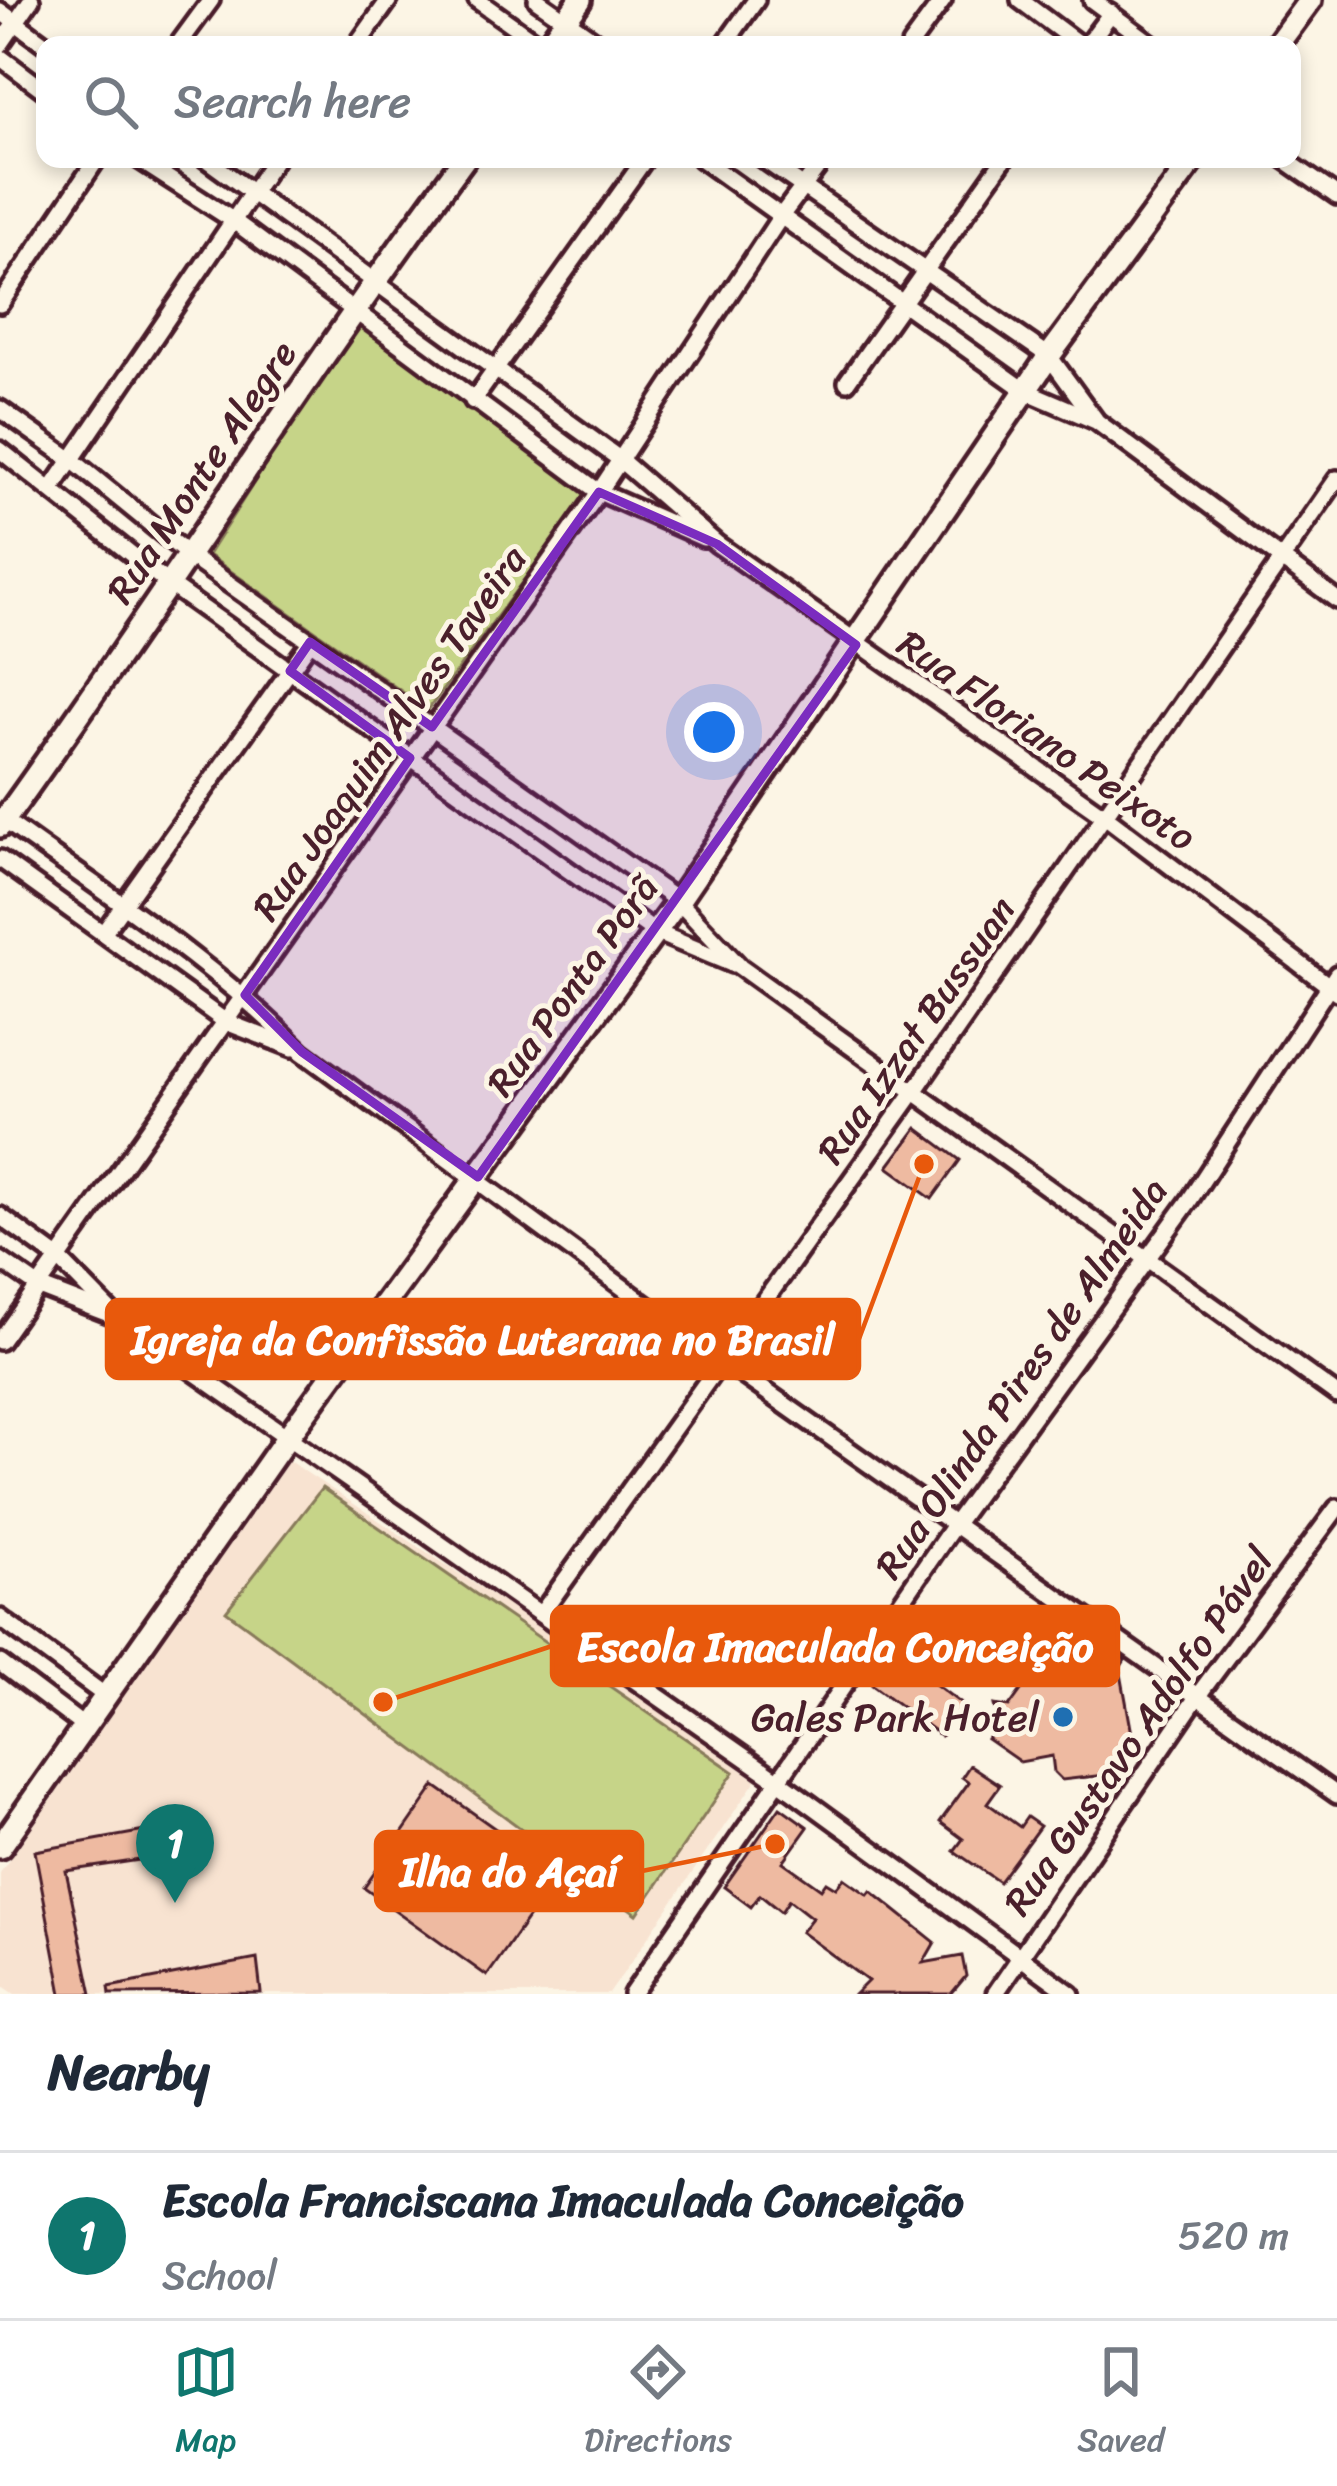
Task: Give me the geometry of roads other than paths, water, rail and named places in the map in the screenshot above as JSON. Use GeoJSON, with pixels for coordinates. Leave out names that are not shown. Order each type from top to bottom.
{"type":"FeatureCollection","features":[{"type":"Feature","properties":{"kind":"street"},"geometry":{"type":"LineString","coordinates":[[0,45],[31,0]]}},
{"type":"Feature","properties":{"kind":"street"},"geometry":{"type":"LineString","coordinates":[[185,36],[211,0]]}},
{"type":"Feature","properties":{"kind":"street"},"geometry":{"type":"LineString","coordinates":[[363,36],[389,0]]}},
{"type":"Feature","properties":{"kind":"street"},"geometry":{"type":"LineString","coordinates":[[477,0],[531,36]]}},
{"type":"Feature","properties":{"kind":"street"},"geometry":{"type":"LineString","coordinates":[[537,0],[588,36]]}},
{"type":"Feature","properties":{"kind":"street"},"geometry":{"type":"LineString","coordinates":[[552,36],[580,0]]}},
{"type":"Feature","properties":{"kind":"street"},"geometry":{"type":"LineString","coordinates":[[730,36],[756,0]]}},
{"type":"Feature","properties":{"kind":"street"},"geometry":{"type":"LineString","coordinates":[[917,36],[943,0]]}},
{"type":"Feature","properties":{"kind":"street"},"geometry":{"type":"LineString","coordinates":[[1020,0],[1070,36]]}},
{"type":"Feature","properties":{"kind":"street"},"geometry":{"type":"LineString","coordinates":[[1092,0],[1141,36]]}},
{"type":"Feature","properties":{"kind":"street"},"geometry":{"type":"LineString","coordinates":[[1284,36],[1310,0]]}},
{"type":"Feature","properties":{"kind":"street"},"geometry":{"type":"LineString","coordinates":[[0,11],[36,38]]}},
{"type":"Feature","properties":{"kind":"street"},"geometry":{"type":"LineString","coordinates":[[1091,36],[1111,14]]}},
{"type":"Feature","properties":{"kind":"street"},"geometry":{"type":"LineString","coordinates":[[0,57],[36,85]]}},
{"type":"Feature","properties":{"kind":"street"},"geometry":{"type":"LineString","coordinates":[[0,304],[91,168]]}},
{"type":"Feature","properties":{"kind":"street","name":"Rua Floriano Peixoto"},"geometry":{"type":"LineString","coordinates":[[152,168],[231,219],[599,492],[717,544]]}},
{"type":"Feature","properties":{"kind":"street","name":"Rua Floriano Peixoto"},"geometry":{"type":"LineString","coordinates":[[220,168],[618,458],[717,544],[1334,984]]}},
{"type":"Feature","properties":{"kind":"street"},"geometry":{"type":"LineString","coordinates":[[53,487],[269,168]]}},
{"type":"Feature","properties":{"kind":"street","name":"Rua Monte Alegre"},"geometry":{"type":"LineString","coordinates":[[1,822],[190,557],[352,309],[457,168]]}},
{"type":"Feature","properties":{"kind":"street"},"geometry":{"type":"LineString","coordinates":[[472,400],[638,168]]}},
{"type":"Feature","properties":{"kind":"street"},"geometry":{"type":"LineString","coordinates":[[713,168],[1026,391],[1096,422],[1337,600]]}},
{"type":"Feature","properties":{"kind":"street"},"geometry":{"type":"LineString","coordinates":[[775,168],[1049,356],[1096,422]]}},
{"type":"Feature","properties":{"kind":"street","name":"Rua Joaquim Alves Taveira"},"geometry":{"type":"LineString","coordinates":[[0,1341],[599,492],[781,215],[817,168]]}},
{"type":"Feature","properties":{"kind":"street"},"geometry":{"type":"LineString","coordinates":[[848,382],[998,168]]}},
{"type":"Feature","properties":{"kind":"street","name":"Rua Ponta Porã"},"geometry":{"type":"LineString","coordinates":[[0,1847],[286,1439],[678,901],[1049,356],[1187,168]]}},
{"type":"Feature","properties":{"kind":"street"},"geometry":{"type":"LineString","coordinates":[[1297,168],[1337,196]]}},
{"type":"Feature","properties":{"kind":"street"},"geometry":{"type":"LineString","coordinates":[[0,409],[72,460],[190,557],[678,901],[740,967],[1337,1395]]}},
{"type":"Feature","properties":{"kind":"street"},"geometry":{"type":"LineString","coordinates":[[0,450],[53,487],[170,585],[655,932],[740,967]]}},
{"type":"Feature","properties":{"kind":"street","name":"Rua Izzat Bussuan"},"geometry":{"type":"LineString","coordinates":[[541,1614],[913,1093],[1337,479]]}},
{"type":"Feature","properties":{"kind":"street"},"geometry":{"type":"LineString","coordinates":[[104,932],[310,642]]}},
{"type":"Feature","properties":{"kind":"street"},"geometry":{"type":"LineString","coordinates":[[1,822],[124,903],[245,994],[302,1052],[478,1177],[722,1361],[1337,1795]]}},
{"type":"Feature","properties":{"kind":"street"},"geometry":{"type":"LineString","coordinates":[[0,859],[226,1022],[302,1052]]}},
{"type":"Feature","properties":{"kind":"street","name":"Rua Olinda Pires de Almeida"},"geometry":{"type":"LineString","coordinates":[[632,1994],[1334,984]]}},
{"type":"Feature","properties":{"kind":"street"},"geometry":{"type":"LineString","coordinates":[[0,1216],[59,1258],[117,1318],[779,1781],[1071,1994]]}},
{"type":"Feature","properties":{"kind":"street"},"geometry":{"type":"LineString","coordinates":[[0,1260],[39,1288],[117,1318]]}},
{"type":"Feature","properties":{"kind":"street","name":"Rua Gustavo Adolfo Pável"},"geometry":{"type":"LineString","coordinates":[[995,1994],[1199,1694],[1337,1508]]}},
{"type":"Feature","properties":{"kind":"street"},"geometry":{"type":"LineString","coordinates":[[0,1618],[107,1697]]}},
{"type":"Feature","properties":{"kind":"street"},"geometry":{"type":"LineString","coordinates":[[0,1663],[86,1728]]}},
{"type":"Feature","properties":{"kind":"place","name":"Igreja da Confissão Luterana no Brasil"},"geometry":{"type":"Point","coordinates":[924,1164]}},
{"type":"Feature","properties":{"kind":"place","name":"Escola Imaculada Conceição"},"geometry":{"type":"Point","coordinates":[383,1702]}},
{"type":"Feature","properties":{"kind":"place","name":"Gales Park Hotel"},"geometry":{"type":"Point","coordinates":[1063,1717]}},
{"type":"Feature","properties":{"kind":"place","name":"Ilha do Açaí"},"geometry":{"type":"Point","coordinates":[775,1844]}},
{"type":"Feature","properties":{"kind":"place","name":"Escola Franciscana Imaculada Conceição"},"geometry":{"type":"Point","coordinates":[175,1903]}}]}
